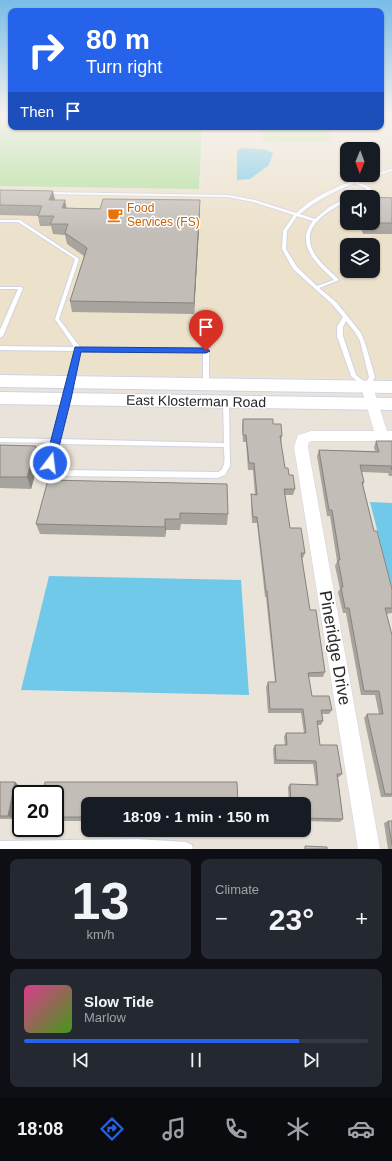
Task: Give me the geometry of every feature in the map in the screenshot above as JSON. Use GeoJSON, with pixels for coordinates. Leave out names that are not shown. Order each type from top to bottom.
{"type":"FeatureCollection","features":[{"type":"Feature","properties":{"kind":"main road","name":"East Klosterman Road"},"geometry":{"type":"LineString","coordinates":[[0,381],[392,387]]}},
{"type":"Feature","properties":{"kind":"main road","name":"East Klosterman Road"},"geometry":{"type":"LineString","coordinates":[[0,398],[392,404]]}},
{"type":"Feature","properties":{"kind":"street"},"geometry":{"type":"LineString","coordinates":[[367,387],[372,404],[387,436]]}},
{"type":"Feature","properties":{"kind":"street","name":"Pineridge Drive"},"geometry":{"type":"LineString","coordinates":[[369,849],[301,447],[303,439],[311,436],[387,436]]}},
{"type":"Feature","properties":{"kind":"lane"},"geometry":{"type":"LineString","coordinates":[[380,174],[392,170]]}},
{"type":"Feature","properties":{"kind":"lane"},"geometry":{"type":"LineString","coordinates":[[345,317],[340,327],[340,336],[354,376],[367,387],[372,377],[360,336],[340,308],[295,268],[286,252],[284,244],[285,230],[296,214],[327,194],[354,182],[370,189],[368,190]]}},
{"type":"Feature","properties":{"kind":"lane"},"geometry":{"type":"LineString","coordinates":[[39,193],[228,196],[254,201],[315,220]]}},
{"type":"Feature","properties":{"kind":"lane"},"geometry":{"type":"LineString","coordinates":[[317,287],[337,280],[317,262],[308,247],[308,234],[315,220],[340,204]]}},
{"type":"Feature","properties":{"kind":"lane"},"geometry":{"type":"LineString","coordinates":[[0,221],[19,221],[77,259],[57,319],[78,349],[67,399],[50,463],[52,469],[62,472],[218,475],[226,470],[226,402]]}},
{"type":"Feature","properties":{"kind":"lane"},"geometry":{"type":"LineString","coordinates":[[0,288],[21,288],[0,336]]}},
{"type":"Feature","properties":{"kind":"lane"},"geometry":{"type":"LineString","coordinates":[[0,348],[206,351],[206,385]]}},
{"type":"Feature","properties":{"kind":"lane"},"geometry":{"type":"LineString","coordinates":[[0,440],[227,445]]}},
{"type":"Feature","properties":{"kind":"lane"},"geometry":{"type":"LineString","coordinates":[[0,846],[137,844],[186,847],[188,849]]}},
{"type":"Feature","properties":{"kind":"shaded area"},"geometry":{"type":"Polygon","coordinates":[[[204,156],[340,156],[340,182],[380,182],[380,156],[392,156],[392,378],[0,373],[0,188],[202,190],[204,156]]]}},
{"type":"Feature","properties":{"kind":"green space"},"geometry":{"type":"Polygon","coordinates":[[[0,156],[201,156],[199,189],[0,186],[0,156]]]}},
{"type":"Feature","properties":{"kind":"water"},"geometry":{"type":"Polygon","coordinates":[[[237,156],[272,156],[269,165],[250,179],[237,180],[237,156]]]}},
{"type":"Feature","properties":{"kind":"water"},"geometry":{"type":"Polygon","coordinates":[[[370,502],[392,503],[392,588],[370,502]]]}},
{"type":"Feature","properties":{"kind":"water"},"geometry":{"type":"Polygon","coordinates":[[[49,576],[241,580],[249,695],[21,690],[49,576]]]}},
{"type":"Feature","properties":{"kind":"building"},"geometry":{"type":"Polygon","coordinates":[[[0,190],[53,191],[49,200],[65,200],[62,208],[100,209],[103,199],[200,200],[194,303],[70,301],[87,248],[65,233],[68,224],[50,224],[54,216],[38,216],[42,206],[0,205],[0,190]]]}},
{"type":"Feature","properties":{"kind":"building"},"geometry":{"type":"Polygon","coordinates":[[[380,197],[392,198],[392,223],[380,223],[380,197]]]}},
{"type":"Feature","properties":{"kind":"building"},"geometry":{"type":"Polygon","coordinates":[[[243,419],[273,419],[273,424],[281,424],[282,436],[280,436],[285,468],[288,468],[289,475],[293,475],[295,489],[284,489],[290,528],[301,528],[305,553],[301,553],[310,610],[316,610],[325,672],[308,673],[312,696],[329,696],[332,710],[321,710],[323,721],[317,721],[320,745],[337,745],[342,774],[337,774],[343,819],[311,818],[311,797],[291,797],[290,784],[318,785],[316,761],[276,760],[275,745],[287,745],[286,733],[306,733],[303,709],[270,709],[268,682],[276,682],[267,591],[257,517],[253,517],[251,494],[257,495],[254,463],[249,463],[246,435],[243,435],[243,419]]]}},
{"type":"Feature","properties":{"kind":"building"},"geometry":{"type":"Polygon","coordinates":[[[376,441],[392,441],[392,470],[391,466],[360,465],[364,482],[362,482],[374,531],[377,531],[392,589],[392,608],[385,608],[392,635],[392,794],[385,794],[367,714],[383,714],[379,691],[364,691],[349,608],[345,608],[341,587],[343,587],[338,560],[340,560],[332,510],[329,510],[319,450],[379,452],[376,441]]]}},
{"type":"Feature","properties":{"kind":"building"},"geometry":{"type":"Polygon","coordinates":[[[0,445],[36,446],[27,477],[0,477],[0,445]]]}},
{"type":"Feature","properties":{"kind":"building"},"geometry":{"type":"Polygon","coordinates":[[[48,480],[227,484],[228,514],[180,513],[180,519],[165,519],[165,527],[36,524],[48,480]]]}},
{"type":"Feature","properties":{"kind":"building"},"geometry":{"type":"Polygon","coordinates":[[[0,782],[15,782],[14,785],[12,785],[12,797],[8,816],[0,816],[0,782]]]}},
{"type":"Feature","properties":{"kind":"building"},"geometry":{"type":"Polygon","coordinates":[[[45,782],[237,782],[238,797],[81,797],[81,817],[64,817],[64,785],[44,785],[45,782]]]}},
{"type":"Feature","properties":{"kind":"building"},"geometry":{"type":"Polygon","coordinates":[[[388,821],[392,821],[392,845],[388,821]]]}},
{"type":"Feature","properties":{"kind":"building"},"geometry":{"type":"Polygon","coordinates":[[[305,846],[327,847],[327,849],[305,849],[305,846]]]}},
{"type":"Feature","properties":{"kind":"place","name":"Food Services (FS)"},"geometry":{"type":"Point","coordinates":[115,215]}},
{"type":"Feature","properties":{"kind":"route"},"geometry":{"type":"LineString","coordinates":[[50,463],[67,399],[78,349],[206,351]]}}]}
